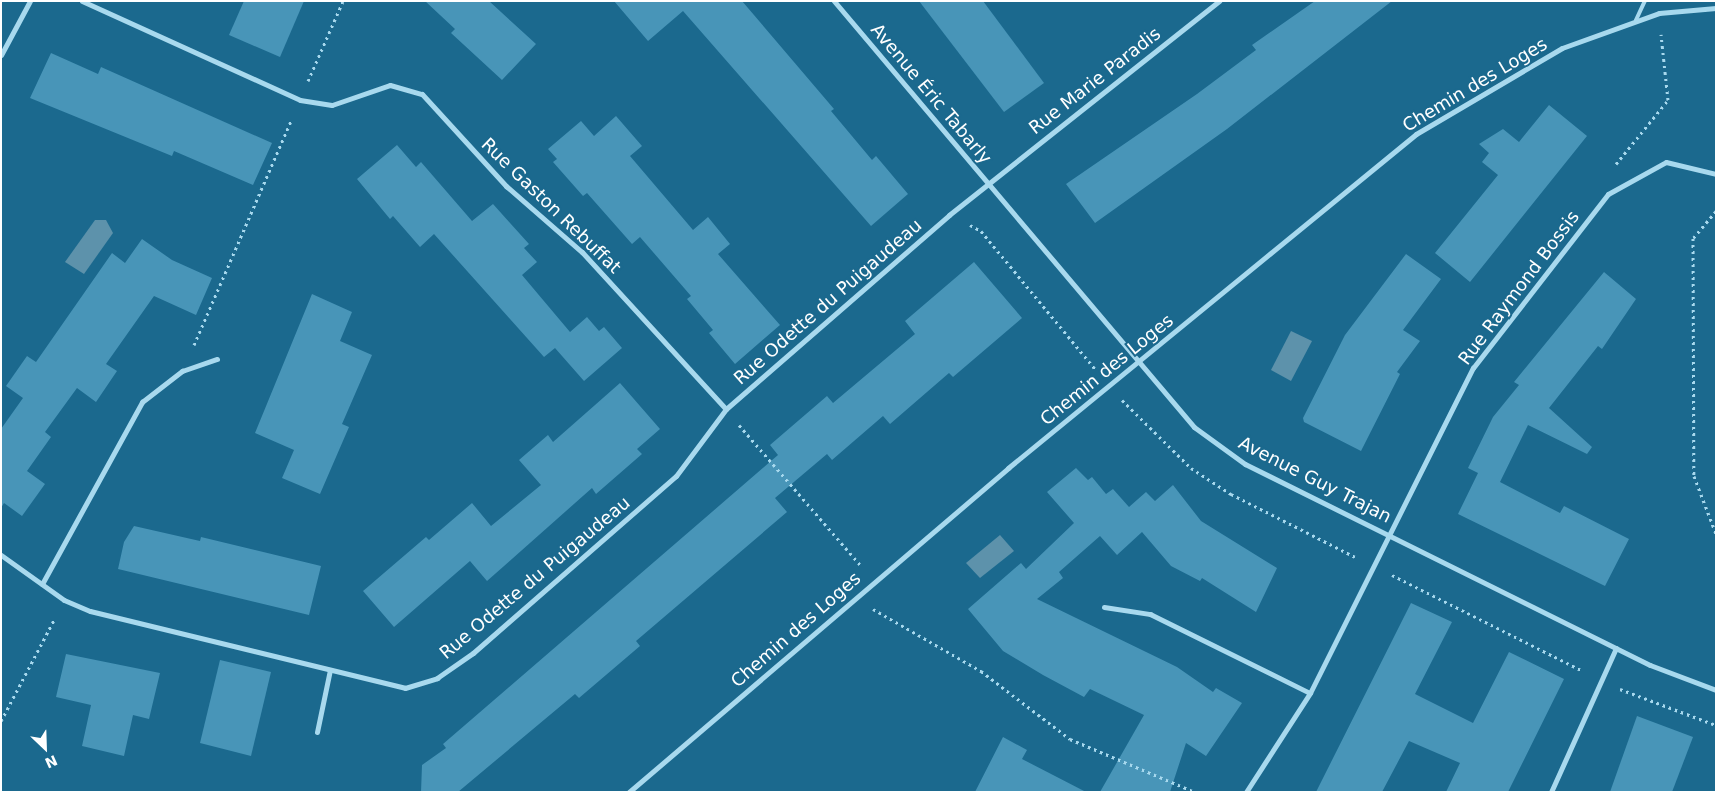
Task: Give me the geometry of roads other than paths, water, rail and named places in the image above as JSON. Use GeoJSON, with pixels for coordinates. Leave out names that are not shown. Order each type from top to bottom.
{"type":"FeatureCollection","features":[{"type":"Feature","properties":{"kind":"street"},"geometry":{"type":"LineString","coordinates":[[1,55],[30,1]]}},
{"type":"Feature","properties":{"kind":"street","name":"Rue Gaston Rebuffat"},"geometry":{"type":"LineString","coordinates":[[82,1],[300,100],[332,105],[390,85],[422,94],[506,186],[582,252],[726,409]]}},
{"type":"Feature","properties":{"kind":"street","name":"Avenue Éric Tabarly"},"geometry":{"type":"LineString","coordinates":[[834,1],[988,182]]}},
{"type":"Feature","properties":{"kind":"street","name":"Rue Marie Paradis"},"geometry":{"type":"LineString","coordinates":[[988,182],[1219,1]]}},
{"type":"Feature","properties":{"kind":"street","name":"Chemin des Loges"},"geometry":{"type":"LineString","coordinates":[[629,792],[874,581],[1416,134],[1562,48],[1659,13],[1716,8]]}},
{"type":"Feature","properties":{"kind":"street","name":"Rue Raymond Bossis"},"geometry":{"type":"LineString","coordinates":[[1246,792],[1310,693],[1473,368],[1608,194],[1666,162],[1716,174]]}},
{"type":"Feature","properties":{"kind":"street","name":"Avenue Guy Trajan"},"geometry":{"type":"LineString","coordinates":[[988,182],[1137,363],[1194,427],[1245,464],[1390,533],[1616,648],[1716,690]]}},
{"type":"Feature","properties":{"kind":"street","name":"Rue Odette du Puigaudeau"},"geometry":{"type":"LineString","coordinates":[[1,555],[64,600],[90,611],[405,688],[437,678],[473,653],[676,476],[726,409],[988,182]]}},
{"type":"Feature","properties":{"kind":"street"},"geometry":{"type":"LineString","coordinates":[[42,584],[142,402],[182,371],[216,359]]}},
{"type":"Feature","properties":{"kind":"street"},"geometry":{"type":"LineString","coordinates":[[1104,608],[1150,614],[1310,693]]}},
{"type":"Feature","properties":{"kind":"street"},"geometry":{"type":"LineString","coordinates":[[1551,792],[1616,648]]}},
{"type":"Feature","properties":{"kind":"street"},"geometry":{"type":"LineString","coordinates":[[317,732],[330,670]]}},
{"type":"Feature","properties":{"kind":"lane"},"geometry":{"type":"LineString","coordinates":[[1636,20],[1644,1]]}},
{"type":"Feature","properties":{"kind":"water"},"geometry":{"type":"Polygon","coordinates":[[[95,220],[106,220],[113,233],[84,274],[65,262],[95,220]]]}},
{"type":"Feature","properties":{"kind":"water"},"geometry":{"type":"Polygon","coordinates":[[[1291,331],[1312,341],[1291,381],[1271,370],[1291,331]]]}},
{"type":"Feature","properties":{"kind":"water"},"geometry":{"type":"Polygon","coordinates":[[[1000,535],[1014,551],[980,578],[966,563],[1000,535]]]}}]}
